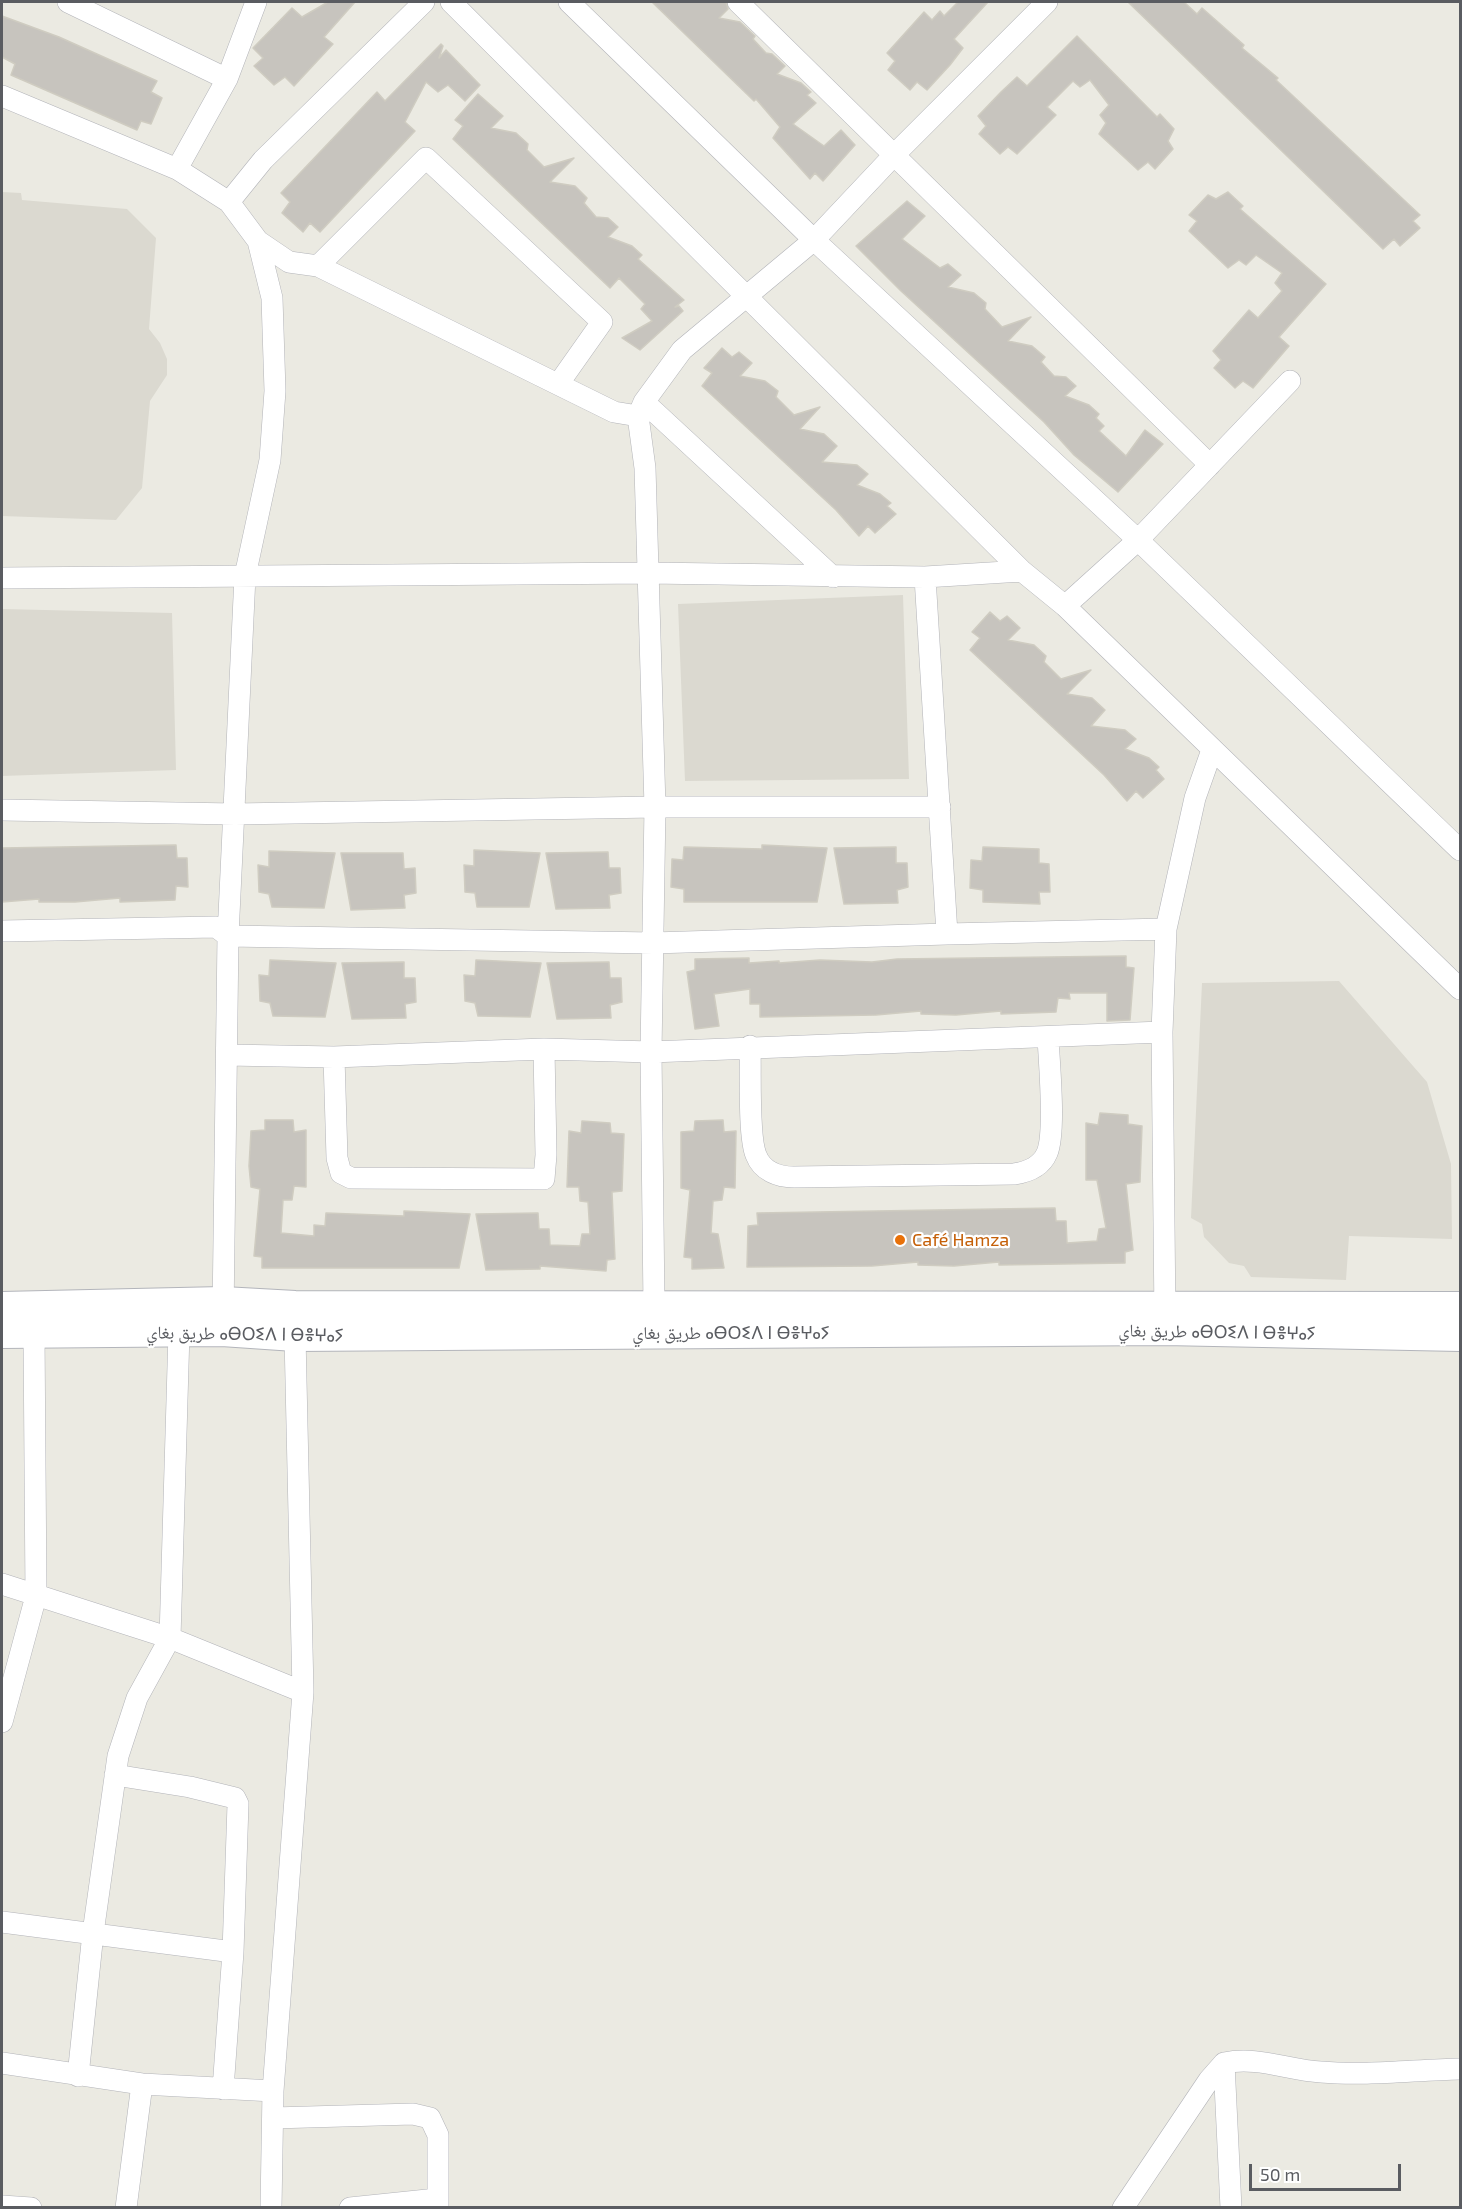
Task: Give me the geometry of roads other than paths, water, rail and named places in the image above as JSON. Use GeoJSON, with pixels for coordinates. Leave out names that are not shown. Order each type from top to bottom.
{"type":"FeatureCollection","features":[{"type":"Feature","properties":{"kind":"main road","name":"طريق بغاي ⴰⴱⵔⵉⴷ ⵏ ⴱⴻⵖⴰⵢ"},"geometry":{"type":"LineString","coordinates":[[2,1307],[223,1316],[295,1306],[654,1306],[1165,1317],[1461,1335]]}},
{"type":"Feature","properties":{"kind":"main road","name":"طريق بغاي ⴰⴱⵔⵉⴷ ⵏ ⴱⴻⵖⴰⵢ"},"geometry":{"type":"LineString","coordinates":[[2,1334],[179,1332],[223,1316],[295,1336],[1165,1317],[1461,1307]]}},
{"type":"Feature","properties":{"kind":"street"},"geometry":{"type":"LineString","coordinates":[[68,2],[227,79]]}},
{"type":"Feature","properties":{"kind":"street"},"geometry":{"type":"LineString","coordinates":[[177,169],[227,79],[256,2]]}},
{"type":"Feature","properties":{"kind":"street"},"geometry":{"type":"LineString","coordinates":[[229,202],[263,159],[424,2]]}},
{"type":"Feature","properties":{"kind":"street"},"geometry":{"type":"LineString","coordinates":[[451,2],[1022,571],[1065,606],[1461,989]]}},
{"type":"Feature","properties":{"kind":"street"},"geometry":{"type":"LineString","coordinates":[[569,2],[814,240],[1138,540],[1461,850]]}},
{"type":"Feature","properties":{"kind":"street"},"geometry":{"type":"LineString","coordinates":[[738,2],[1210,465]]}},
{"type":"Feature","properties":{"kind":"street"},"geometry":{"type":"LineString","coordinates":[[654,1306],[651,1052],[655,807],[650,573],[641,409],[682,350],[814,240],[895,154],[1047,2]]}},
{"type":"Feature","properties":{"kind":"street"},"geometry":{"type":"LineString","coordinates":[[2,96],[177,169],[229,202],[258,241],[290,262],[318,266],[614,412],[641,409],[833,577]]}},
{"type":"Feature","properties":{"kind":"street"},"geometry":{"type":"LineString","coordinates":[[318,266],[426,158],[602,321],[559,383]]}},
{"type":"Feature","properties":{"kind":"street"},"geometry":{"type":"LineString","coordinates":[[223,1316],[228,936],[245,576],[270,460],[275,391],[272,298],[258,241]]}},
{"type":"Feature","properties":{"kind":"street"},"geometry":{"type":"LineString","coordinates":[[1065,606],[1138,540],[1290,381]]}},
{"type":"Feature","properties":{"kind":"street"},"geometry":{"type":"LineString","coordinates":[[2,578],[650,573],[925,577],[1022,571]]}},
{"type":"Feature","properties":{"kind":"street"},"geometry":{"type":"LineString","coordinates":[[925,577],[947,934]]}},
{"type":"Feature","properties":{"kind":"street"},"geometry":{"type":"LineString","coordinates":[[1165,1317],[1161,1032],[1166,929],[1195,798],[1212,750]]}},
{"type":"Feature","properties":{"kind":"street"},"geometry":{"type":"LineString","coordinates":[[2,810],[235,814],[655,807],[940,807]]}},
{"type":"Feature","properties":{"kind":"street"},"geometry":{"type":"LineString","coordinates":[[2,931],[216,927],[228,936],[652,943],[1166,929]]}},
{"type":"Feature","properties":{"kind":"street"},"geometry":{"type":"LineString","coordinates":[[227,1055],[334,1056],[543,1049],[651,1052],[750,1046],[1161,1032]]}},
{"type":"Feature","properties":{"kind":"street"},"geometry":{"type":"LineString","coordinates":[[750,1046],[753,1147],[762,1164],[777,1175],[794,1177],[1014,1174],[1033,1169],[1041,1163],[1050,1145],[1048,1036]]}},
{"type":"Feature","properties":{"kind":"street"},"geometry":{"type":"LineString","coordinates":[[334,1056],[337,1158],[341,1173],[351,1178],[544,1179],[546,1155],[543,1049]]}},
{"type":"Feature","properties":{"kind":"street"},"geometry":{"type":"LineString","coordinates":[[78,2076],[93,1933],[125,1728],[153,1665],[170,1638],[179,1332]]}},
{"type":"Feature","properties":{"kind":"street"},"geometry":{"type":"LineString","coordinates":[[2,1722],[36,1596],[34,1333]]}},
{"type":"Feature","properties":{"kind":"street"},"geometry":{"type":"LineString","coordinates":[[271,2208],[273,2091],[303,1692],[295,1336]]}},
{"type":"Feature","properties":{"kind":"street"},"geometry":{"type":"LineString","coordinates":[[2,1584],[170,1638],[303,1692]]}},
{"type":"Feature","properties":{"kind":"street"},"geometry":{"type":"LineString","coordinates":[[116,1775],[190,1787],[235,1798],[239,1810],[233,1953],[223,2089]]}},
{"type":"Feature","properties":{"kind":"street"},"geometry":{"type":"LineString","coordinates":[[2,1923],[93,1933],[233,1953]]}},
{"type":"Feature","properties":{"kind":"street"},"geometry":{"type":"LineString","coordinates":[[1123,2208],[1209,2080],[1224,2063],[1254,2060],[1297,2070],[1323,2073],[1461,2069]]}},
{"type":"Feature","properties":{"kind":"street"},"geometry":{"type":"LineString","coordinates":[[2,2063],[142,2084],[273,2091]]}},
{"type":"Feature","properties":{"kind":"street"},"geometry":{"type":"LineString","coordinates":[[1224,2063],[1231,2208]]}},
{"type":"Feature","properties":{"kind":"street"},"geometry":{"type":"LineString","coordinates":[[126,2208],[142,2084]]}},
{"type":"Feature","properties":{"kind":"street"},"geometry":{"type":"LineString","coordinates":[[273,2118],[413,2114],[430,2118],[438,2135],[438,2203],[350,2208]]}},
{"type":"Feature","properties":{"kind":"street"},"geometry":{"type":"LineString","coordinates":[[2,2206],[31,2208]]}},
{"type":"Feature","properties":{"kind":"place","name":"Café Hamza"},"geometry":{"type":"Point","coordinates":[900,1240]}}]}
